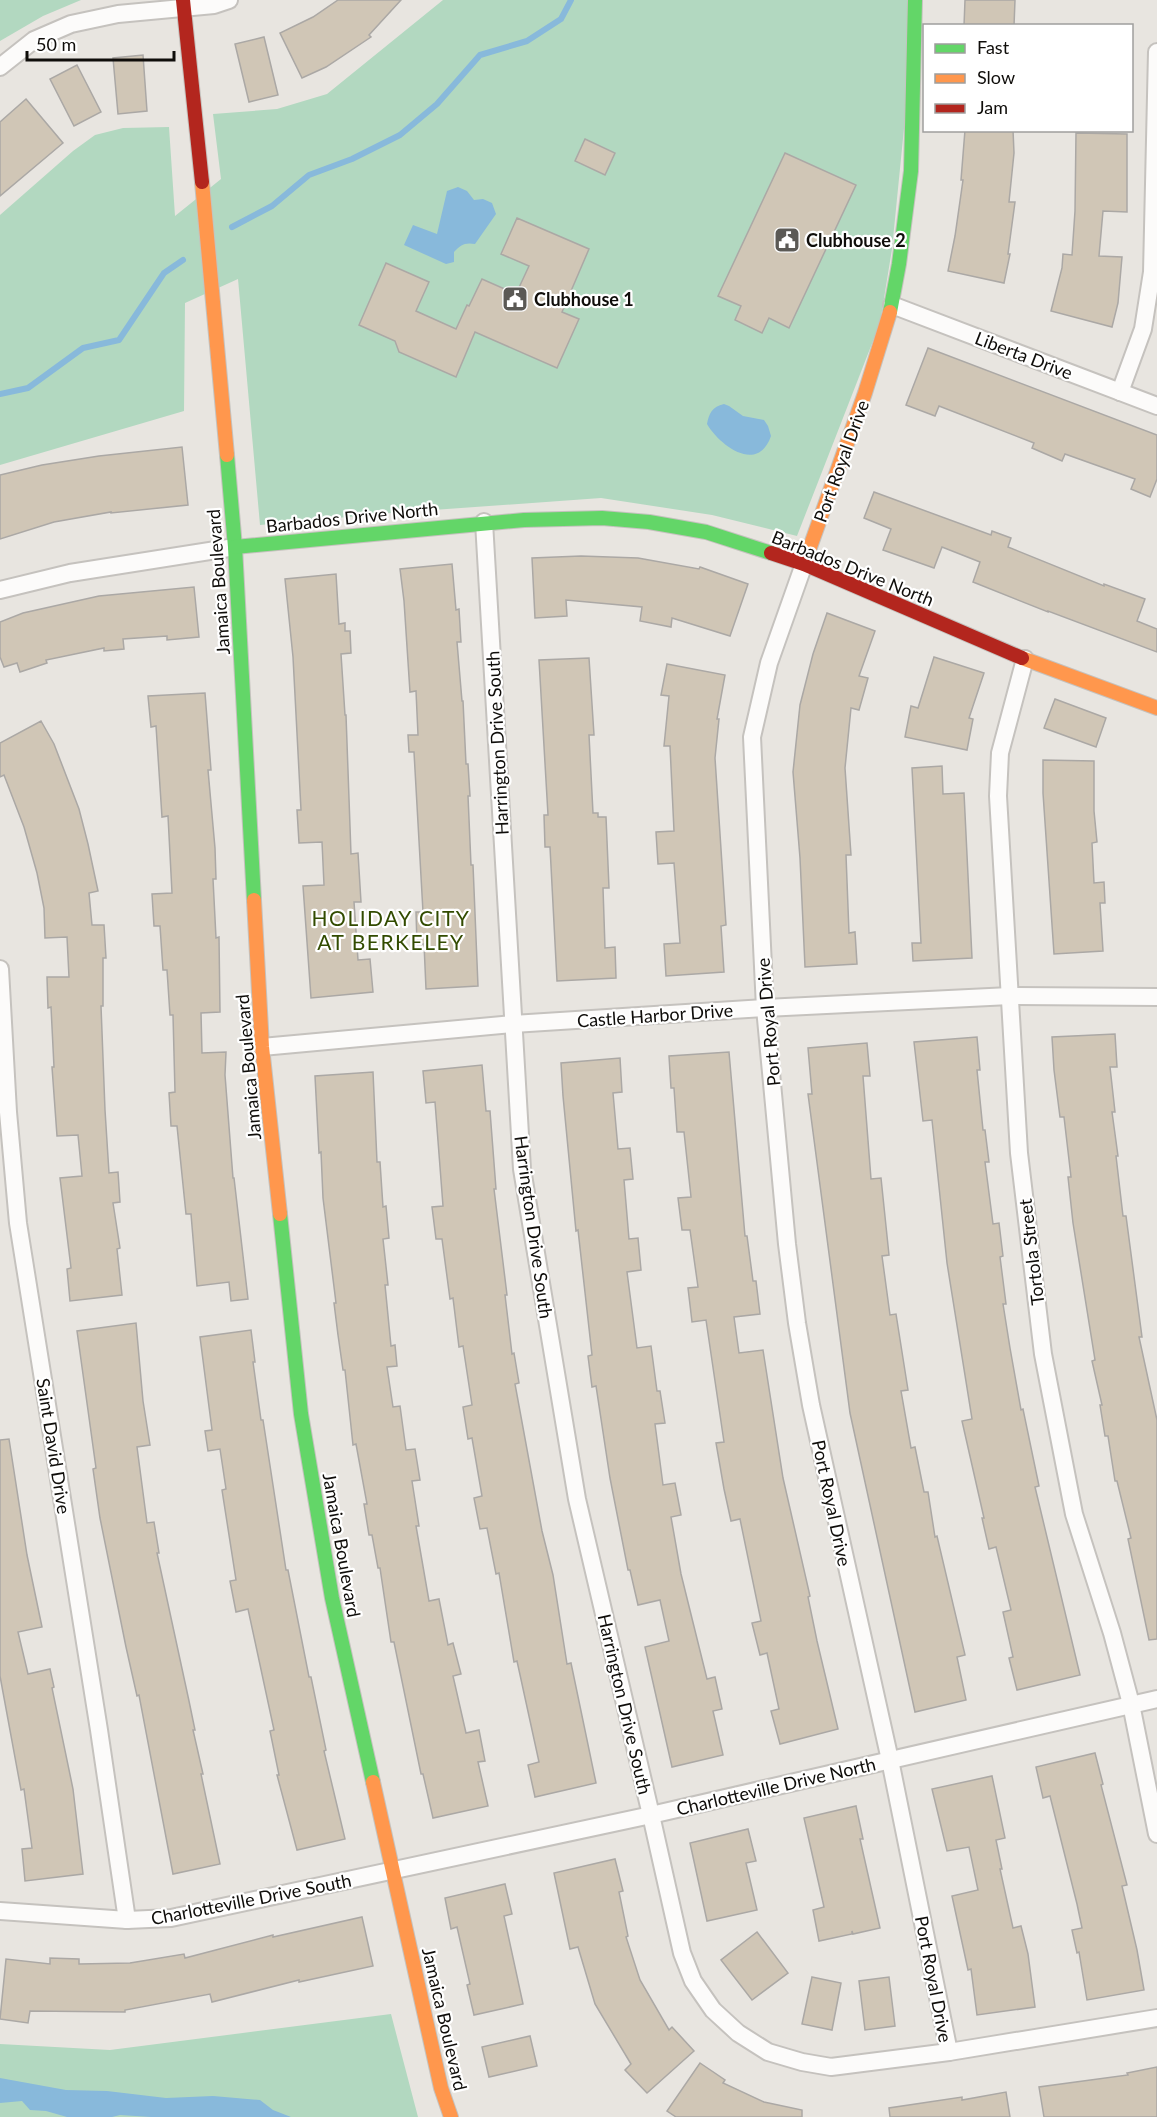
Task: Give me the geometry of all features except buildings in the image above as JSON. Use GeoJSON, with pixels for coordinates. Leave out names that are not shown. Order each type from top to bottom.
{"type":"FeatureCollection","features":[{"type":"Feature","properties":{"kind":"street"},"geometry":{"type":"LineString","coordinates":[[0,67],[34,40],[71,24],[183,4],[214,5],[229,0]]}},
{"type":"Feature","properties":{"kind":"street","name":"Port Royal Drive"},"geometry":{"type":"LineString","coordinates":[[915,0],[911,171],[900,264],[892,305],[865,393],[769,663],[752,737],[765,1008],[787,1244],[797,1323],[813,1417],[890,1760],[949,2052]]}},
{"type":"Feature","properties":{"kind":"street","name":"Jamaica Boulevard"},"geometry":{"type":"LineString","coordinates":[[183,4],[196,114],[235,547],[262,1047],[301,1414],[332,1598],[441,2088],[451,2117]]}},
{"type":"Feature","properties":{"kind":"street"},"geometry":{"type":"LineString","coordinates":[[1120,392],[1143,329],[1152,272],[1157,52]]}},
{"type":"Feature","properties":{"kind":"street","name":"Liberta Drive"},"geometry":{"type":"LineString","coordinates":[[892,305],[1157,406]]}},
{"type":"Feature","properties":{"kind":"street","name":"Barbados Drive North"},"geometry":{"type":"LineString","coordinates":[[235,547],[484,522],[602,518],[649,522],[706,532],[804,564],[1025,659],[1157,708]]}},
{"type":"Feature","properties":{"kind":"street","name":"Harrington Drive South"},"geometry":{"type":"LineString","coordinates":[[484,522],[522,1169],[576,1499],[682,1953],[693,1981],[713,2010],[738,2033],[768,2052],[801,2062],[831,2067],[949,2052],[1157,2018]]}},
{"type":"Feature","properties":{"kind":"street"},"geometry":{"type":"LineString","coordinates":[[0,590],[81,571],[235,547]]}},
{"type":"Feature","properties":{"kind":"street","name":"Tortola Street"},"geometry":{"type":"LineString","coordinates":[[1025,659],[1000,753],[998,796],[1020,1153],[1043,1354],[1074,1514],[1112,1633],[1131,1704],[1157,1834]]}},
{"type":"Feature","properties":{"kind":"street","name":"Saint David Drive"},"geometry":{"type":"LineString","coordinates":[[0,969],[8,1112],[18,1222],[98,1718],[127,1920]]}},
{"type":"Feature","properties":{"kind":"street","name":"Castle Harbor Drive"},"geometry":{"type":"LineString","coordinates":[[262,1047],[513,1024],[765,1008],[1010,996],[1157,997]]}},
{"type":"Feature","properties":{"kind":"street","name":"Charlotteville Drive North"},"geometry":{"type":"LineString","coordinates":[[394,1871],[651,1815],[1157,1699]]}},
{"type":"Feature","properties":{"kind":"street","name":"Charlotteville Drive South"},"geometry":{"type":"LineString","coordinates":[[0,1911],[127,1920],[171,1918],[394,1871]]}},
{"type":"Feature","properties":{"kind":"green space"},"geometry":{"type":"Polygon","coordinates":[[[0,0],[81,0],[43,16],[0,41],[0,0]]]}},
{"type":"Feature","properties":{"kind":"green space"},"geometry":{"type":"Polygon","coordinates":[[[443,0],[909,0],[909,78],[892,249],[880,323],[797,536],[712,515],[601,498],[260,525],[238,279],[185,303],[184,411],[0,465],[0,215],[73,151],[95,135],[123,128],[169,127],[175,216],[221,179],[213,114],[277,109],[327,94],[443,0]]]}},
{"type":"Feature","properties":{"kind":"green space"},"geometry":{"type":"Polygon","coordinates":[[[391,2014],[418,2117],[0,2117],[0,2044],[110,2050],[391,2014]]]}},
{"type":"Feature","properties":{"kind":"water"},"geometry":{"type":"Polygon","coordinates":[[[458,187],[467,191],[474,200],[483,199],[492,203],[496,214],[475,244],[468,243],[461,246],[454,252],[454,262],[446,264],[404,245],[413,225],[437,234],[447,191],[458,187]]]}},
{"type":"Feature","properties":{"kind":"water"},"geometry":{"type":"Polygon","coordinates":[[[724,404],[743,416],[764,420],[771,436],[765,447],[757,453],[748,455],[730,447],[713,432],[707,424],[709,417],[714,409],[724,404]]]}},
{"type":"Feature","properties":{"kind":"water"},"geometry":{"type":"Polygon","coordinates":[[[0,2078],[66,2090],[107,2091],[166,2098],[213,2096],[260,2100],[273,2110],[291,2117],[120,2115],[67,2117],[46,2111],[30,2110],[22,2101],[0,2103],[0,2078]]]}},
{"type":"Feature","properties":{"kind":"waterway"},"geometry":{"type":"LineString","coordinates":[[232,227],[272,206],[309,175],[352,159],[400,135],[437,104],[480,55],[527,41],[561,19],[571,0]]}},
{"type":"Feature","properties":{"kind":"waterway"},"geometry":{"type":"LineString","coordinates":[[0,394],[28,388],[83,348],[119,340],[164,273],[183,260]]}},
{"type":"Feature","properties":{"kind":"traffic: fast"},"geometry":{"type":"LineString","coordinates":[[890,312],[899,264],[911,171],[915,0]]}},
{"type":"Feature","properties":{"kind":"traffic: fast"},"geometry":{"type":"LineString","coordinates":[[227,455],[235,547],[254,900]]}},
{"type":"Feature","properties":{"kind":"traffic: fast"},"geometry":{"type":"LineString","coordinates":[[235,547],[524,520],[602,518],[649,522],[706,532],[771,553]]}},
{"type":"Feature","properties":{"kind":"traffic: fast"},"geometry":{"type":"LineString","coordinates":[[280,1214],[301,1414],[332,1598],[373,1782]]}},
{"type":"Feature","properties":{"kind":"traffic: slow"},"geometry":{"type":"LineString","coordinates":[[202,182],[227,455]]}},
{"type":"Feature","properties":{"kind":"traffic: slow"},"geometry":{"type":"LineString","coordinates":[[804,564],[865,393],[890,312]]}},
{"type":"Feature","properties":{"kind":"traffic: slow"},"geometry":{"type":"LineString","coordinates":[[1022,658],[1157,708]]}},
{"type":"Feature","properties":{"kind":"traffic: slow"},"geometry":{"type":"LineString","coordinates":[[254,900],[262,1047],[280,1214]]}},
{"type":"Feature","properties":{"kind":"traffic: slow"},"geometry":{"type":"LineString","coordinates":[[373,1782],[441,2088],[451,2117]]}},
{"type":"Feature","properties":{"kind":"traffic: jam"},"geometry":{"type":"LineString","coordinates":[[183,0],[202,182]]}},
{"type":"Feature","properties":{"kind":"traffic: jam"},"geometry":{"type":"LineString","coordinates":[[771,553],[804,564],[1022,658]]}},
{"type":"Feature","properties":{"kind":"place","name":"Clubhouse 2"},"geometry":{"type":"Point","coordinates":[787,240]}},
{"type":"Feature","properties":{"kind":"place","name":"Clubhouse 1"},"geometry":{"type":"Point","coordinates":[515,299]}},
{"type":"Feature","properties":{"kind":"district","name":"HOLIDAY CITY AT BERKELEY"},"geometry":{"type":"Point","coordinates":[391,929]}}]}
